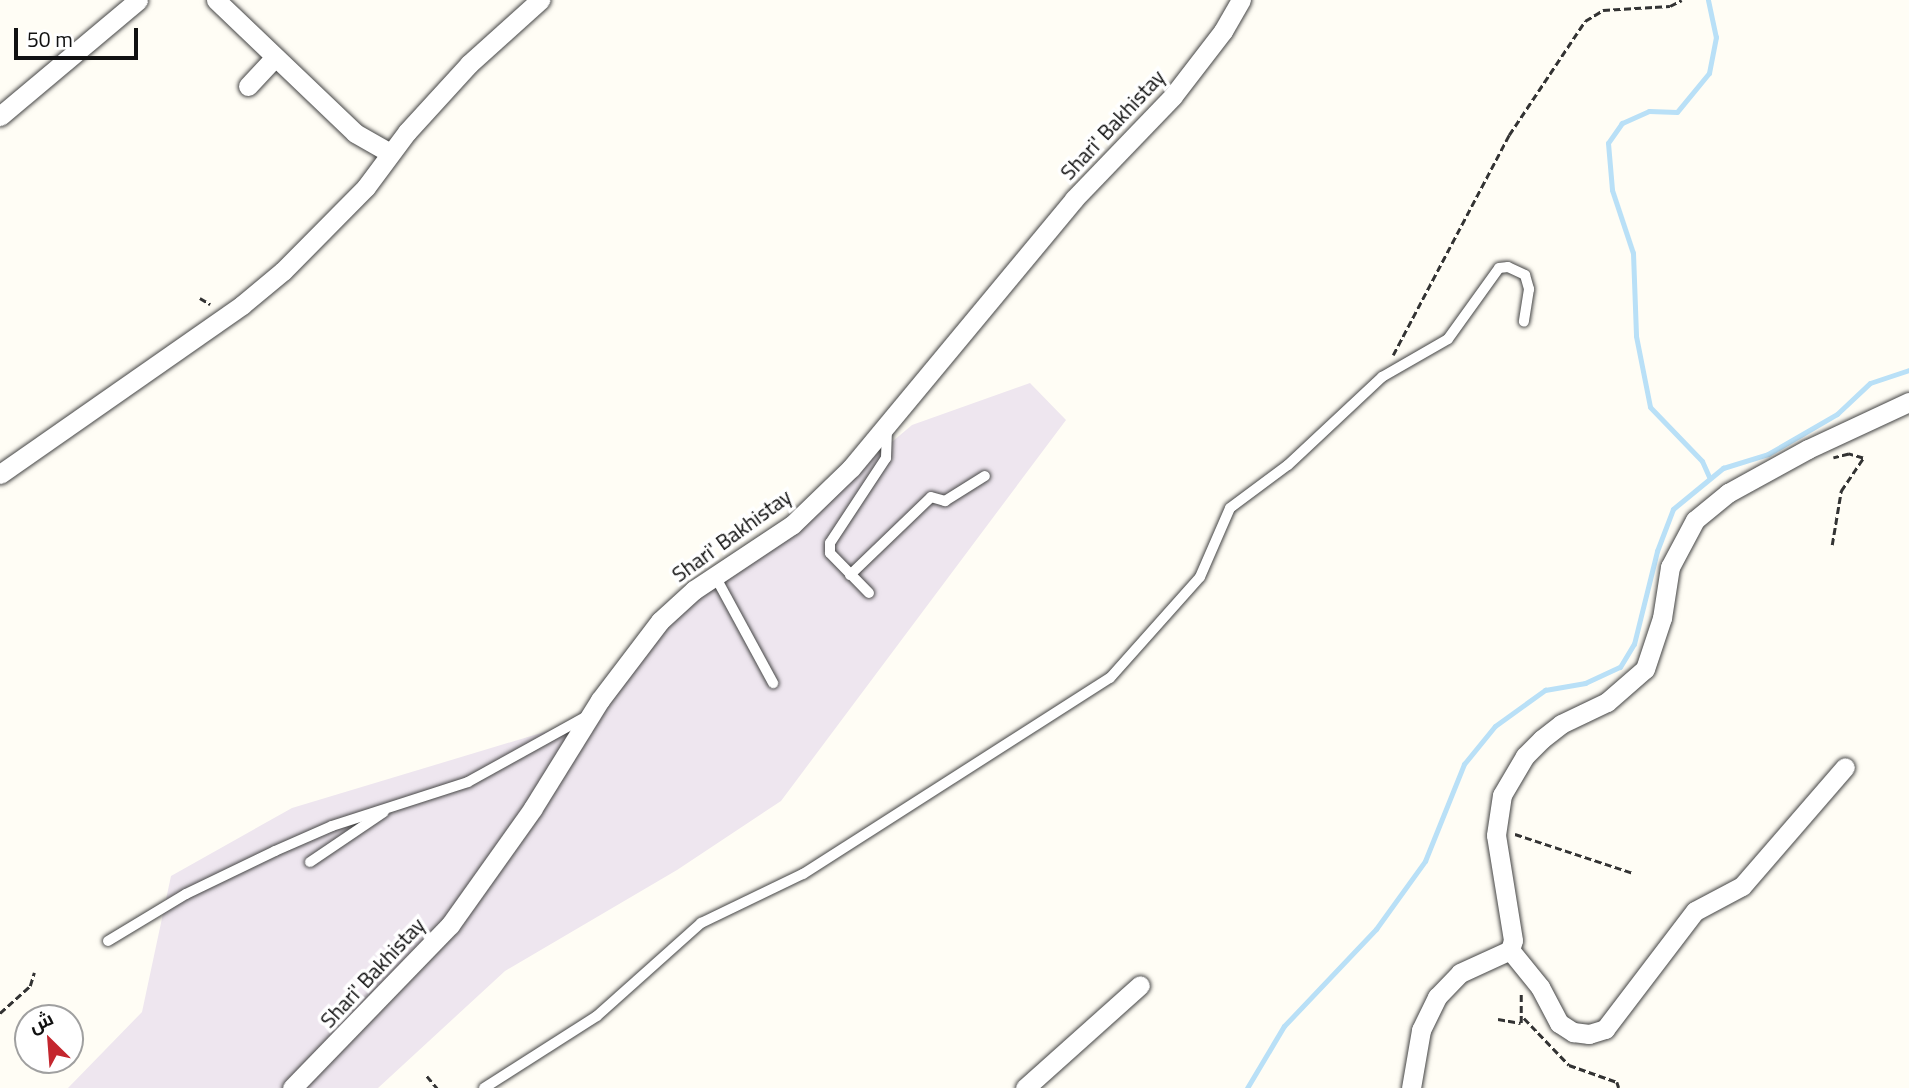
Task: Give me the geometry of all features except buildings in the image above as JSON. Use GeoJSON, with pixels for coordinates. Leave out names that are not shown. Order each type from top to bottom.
{"type":"FeatureCollection","features":[{"type":"Feature","properties":{"kind":"street"},"geometry":{"type":"LineString","coordinates":[[0,116],[138,0]]}},
{"type":"Feature","properties":{"kind":"street"},"geometry":{"type":"LineString","coordinates":[[216,0],[355,133],[390,153]]}},
{"type":"Feature","properties":{"kind":"street"},"geometry":{"type":"LineString","coordinates":[[0,474],[253,297],[337,218],[469,64],[540,0]]}},
{"type":"Feature","properties":{"kind":"street","name":"Shari' Bakhistay"},"geometry":{"type":"LineString","coordinates":[[292,1088],[450,925],[533,808],[590,714],[660,621],[715,576],[792,525],[851,468],[1074,199],[1173,96],[1223,31],[1241,0]]}},
{"type":"Feature","properties":{"kind":"street"},"geometry":{"type":"LineString","coordinates":[[248,86],[274,58]]}},
{"type":"Feature","properties":{"kind":"street"},"geometry":{"type":"LineString","coordinates":[[1411,1088],[1421,1030],[1437,998],[1460,973],[1510,950],[1513,940],[1496,835],[1502,795],[1525,755],[1561,724],[1629,687],[1645,669],[1662,618],[1670,567],[1695,520],[1728,493],[1808,449],[1909,402]]}},
{"type":"Feature","properties":{"kind":"street"},"geometry":{"type":"LineString","coordinates":[[1510,950],[1540,988],[1559,1023],[1573,1032],[1589,1034],[1605,1029],[1695,911],[1742,886],[1845,767]]}},
{"type":"Feature","properties":{"kind":"street"},"geometry":{"type":"LineString","coordinates":[[1025,1088],[1140,985]]}},
{"type":"Feature","properties":{"kind":"lane"},"geometry":{"type":"LineString","coordinates":[[484,1088],[597,1016],[701,923],[803,874],[1110,678],[1200,577],[1230,508],[1288,465],[1382,377],[1448,339],[1499,268],[1508,267],[1525,275],[1529,289],[1524,322]]}},
{"type":"Feature","properties":{"kind":"lane"},"geometry":{"type":"LineString","coordinates":[[869,593],[830,553],[830,543],[887,458],[887,425]]}},
{"type":"Feature","properties":{"kind":"lane"},"geometry":{"type":"LineString","coordinates":[[850,575],[931,497],[945,501],[985,476]]}},
{"type":"Feature","properties":{"kind":"lane"},"geometry":{"type":"LineString","coordinates":[[715,576],[773,683]]}},
{"type":"Feature","properties":{"kind":"lane"},"geometry":{"type":"LineString","coordinates":[[108,941],[186,894],[275,850],[396,804],[468,782],[590,714]]}},
{"type":"Feature","properties":{"kind":"lane"},"geometry":{"type":"LineString","coordinates":[[310,862],[396,804]]}},
{"type":"Feature","properties":{"kind":"path"},"geometry":{"type":"LineString","coordinates":[[1382,377],[1509,135],[1584,21],[1603,10],[1670,6],[1682,0]]}},
{"type":"Feature","properties":{"kind":"path"},"geometry":{"type":"LineString","coordinates":[[1824,461],[1849,454],[1863,458],[1841,491],[1832,545]]}},
{"type":"Feature","properties":{"kind":"path"},"geometry":{"type":"LineString","coordinates":[[1496,835],[1507,832],[1633,873]]}},
{"type":"Feature","properties":{"kind":"path"},"geometry":{"type":"LineString","coordinates":[[0,1013],[30,986],[34,973]]}},
{"type":"Feature","properties":{"kind":"path"},"geometry":{"type":"LineString","coordinates":[[1519,984],[1524,1018],[1569,1065],[1617,1082],[1619,1088]]}},
{"type":"Feature","properties":{"kind":"path"},"geometry":{"type":"LineString","coordinates":[[1498,1019],[1521,1023],[1524,1018]]}},
{"type":"Feature","properties":{"kind":"path"},"geometry":{"type":"LineString","coordinates":[[427,1076],[437,1088]]}},
{"type":"Feature","properties":{"kind":"shaded area"},"geometry":{"type":"Polygon","coordinates":[[[1030,383],[1066,420],[781,801],[677,870],[505,971],[378,1088],[68,1088],[142,1012],[171,876],[292,808],[594,717],[670,619],[771,544],[912,425],[1030,383]]]}},
{"type":"Feature","properties":{"kind":"waterway"},"geometry":{"type":"LineString","coordinates":[[1708,0],[1716,37],[1709,73],[1677,112],[1649,111],[1622,123],[1608,143],[1612,190],[1633,253],[1636,336],[1650,407],[1702,461],[1709,477]]}},
{"type":"Feature","properties":{"kind":"waterway"},"geometry":{"type":"LineString","coordinates":[[1247,1088],[1284,1026],[1376,929],[1425,861],[1464,764],[1495,726],[1545,690],[1585,683],[1620,667],[1634,644],[1657,551],[1673,509],[1723,468],[1768,454],[1837,414],[1870,383],[1909,370]]}}]}
